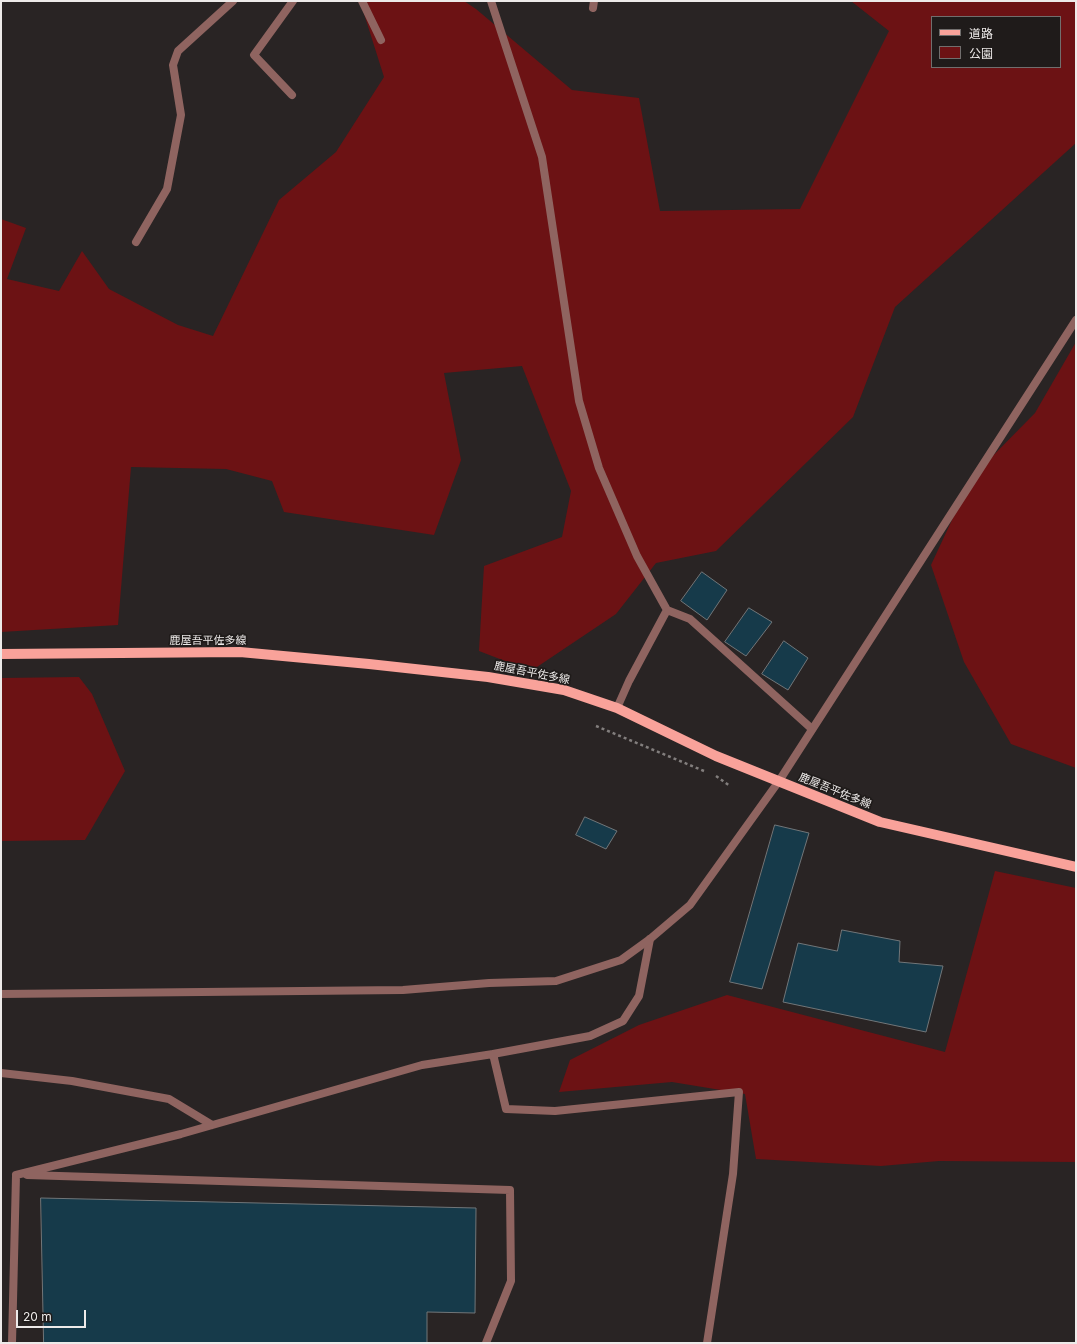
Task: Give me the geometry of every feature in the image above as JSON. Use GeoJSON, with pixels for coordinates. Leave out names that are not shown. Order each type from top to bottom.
{"type":"FeatureCollection","features":[{"type":"Feature","properties":{"kind":"main road","name":"鹿屋吾平佐多線"},"geometry":{"type":"LineString","coordinates":[[1,654],[240,652],[488,677],[564,690],[618,708],[716,756],[880,822],[1076,867]]}},
{"type":"Feature","properties":{"kind":"street"},"geometry":{"type":"LineString","coordinates":[[136,242],[167,189],[181,115],[173,65],[178,52],[234,1]]}},
{"type":"Feature","properties":{"kind":"street"},"geometry":{"type":"LineString","coordinates":[[292,1],[254,56],[292,95]]}},
{"type":"Feature","properties":{"kind":"street"},"geometry":{"type":"LineString","coordinates":[[362,1],[381,40]]}},
{"type":"Feature","properties":{"kind":"street"},"geometry":{"type":"LineString","coordinates":[[491,1],[542,157],[579,401],[600,468],[637,556],[667,610],[690,619],[812,729]]}},
{"type":"Feature","properties":{"kind":"street"},"geometry":{"type":"LineString","coordinates":[[1,994],[403,990],[489,983],[556,981],[621,960],[650,939],[690,905],[779,781],[1076,320]]}},
{"type":"Feature","properties":{"kind":"street"},"geometry":{"type":"LineString","coordinates":[[618,708],[629,680],[667,610]]}},
{"type":"Feature","properties":{"kind":"street"},"geometry":{"type":"LineString","coordinates":[[16,1174],[181,1134],[422,1065],[493,1054],[590,1036],[623,1021],[639,996],[650,939]]}},
{"type":"Feature","properties":{"kind":"street"},"geometry":{"type":"LineString","coordinates":[[493,1054],[506,1109],[555,1111],[739,1092],[733,1174],[707,1343]]}},
{"type":"Feature","properties":{"kind":"street"},"geometry":{"type":"LineString","coordinates":[[1,1073],[72,1081],[169,1099],[212,1124]]}},
{"type":"Feature","properties":{"kind":"street"},"geometry":{"type":"LineString","coordinates":[[12,1343],[16,1174]]}},
{"type":"Feature","properties":{"kind":"street"},"geometry":{"type":"LineString","coordinates":[[16,1174],[510,1190],[511,1281],[486,1343]]}},
{"type":"Feature","properties":{"kind":"path"},"geometry":{"type":"LineString","coordinates":[[596,726],[717,776],[730,786]]}},
{"type":"Feature","properties":{"kind":"green space"},"geometry":{"type":"Polygon","coordinates":[[[360,1],[464,1],[476,9],[572,90],[639,98],[660,211],[800,209],[889,31],[851,1],[1076,1],[1076,143],[895,307],[853,417],[716,551],[656,563],[616,614],[531,671],[479,651],[484,566],[562,537],[571,491],[522,366],[444,373],[461,460],[434,535],[284,512],[272,481],[226,469],[131,467],[118,625],[1,632],[1,219],[26,228],[7,279],[59,291],[82,251],[109,289],[178,325],[213,336],[279,200],[336,152],[384,77],[360,1]]]}},
{"type":"Feature","properties":{"kind":"green space"},"geometry":{"type":"Polygon","coordinates":[[[1076,342],[1076,768],[1011,744],[964,662],[931,565],[972,477],[1035,413],[1076,342]]]}},
{"type":"Feature","properties":{"kind":"green space"},"geometry":{"type":"Polygon","coordinates":[[[79,677],[92,694],[125,771],[85,840],[1,841],[1,678],[79,677]]]}},
{"type":"Feature","properties":{"kind":"green space"},"geometry":{"type":"Polygon","coordinates":[[[995,871],[1076,888],[1076,1162],[939,1161],[881,1166],[756,1159],[745,1094],[672,1082],[559,1092],[570,1060],[639,1025],[727,995],[945,1052],[995,871]]]}},
{"type":"Feature","properties":{"kind":"building"},"geometry":{"type":"Polygon","coordinates":[[[702,572],[727,590],[707,620],[681,601],[702,572]]]}},
{"type":"Feature","properties":{"kind":"building"},"geometry":{"type":"Polygon","coordinates":[[[749,608],[772,622],[746,656],[725,642],[749,608]]]}},
{"type":"Feature","properties":{"kind":"building"},"geometry":{"type":"Polygon","coordinates":[[[784,641],[808,658],[788,690],[762,674],[784,641]]]}},
{"type":"Feature","properties":{"kind":"building"},"geometry":{"type":"Polygon","coordinates":[[[585,817],[617,831],[606,849],[576,835],[585,817]]]}},
{"type":"Feature","properties":{"kind":"building"},"geometry":{"type":"Polygon","coordinates":[[[775,825],[809,833],[762,989],[730,982],[775,825]]]}},
{"type":"Feature","properties":{"kind":"building"},"geometry":{"type":"Polygon","coordinates":[[[842,930],[900,941],[899,962],[943,966],[926,1032],[783,1002],[798,943],[837,951],[842,930]]]}},
{"type":"Feature","properties":{"kind":"building"},"geometry":{"type":"Polygon","coordinates":[[[41,1198],[476,1208],[475,1313],[427,1312],[427,1343],[44,1343],[41,1198]]]}}]}
